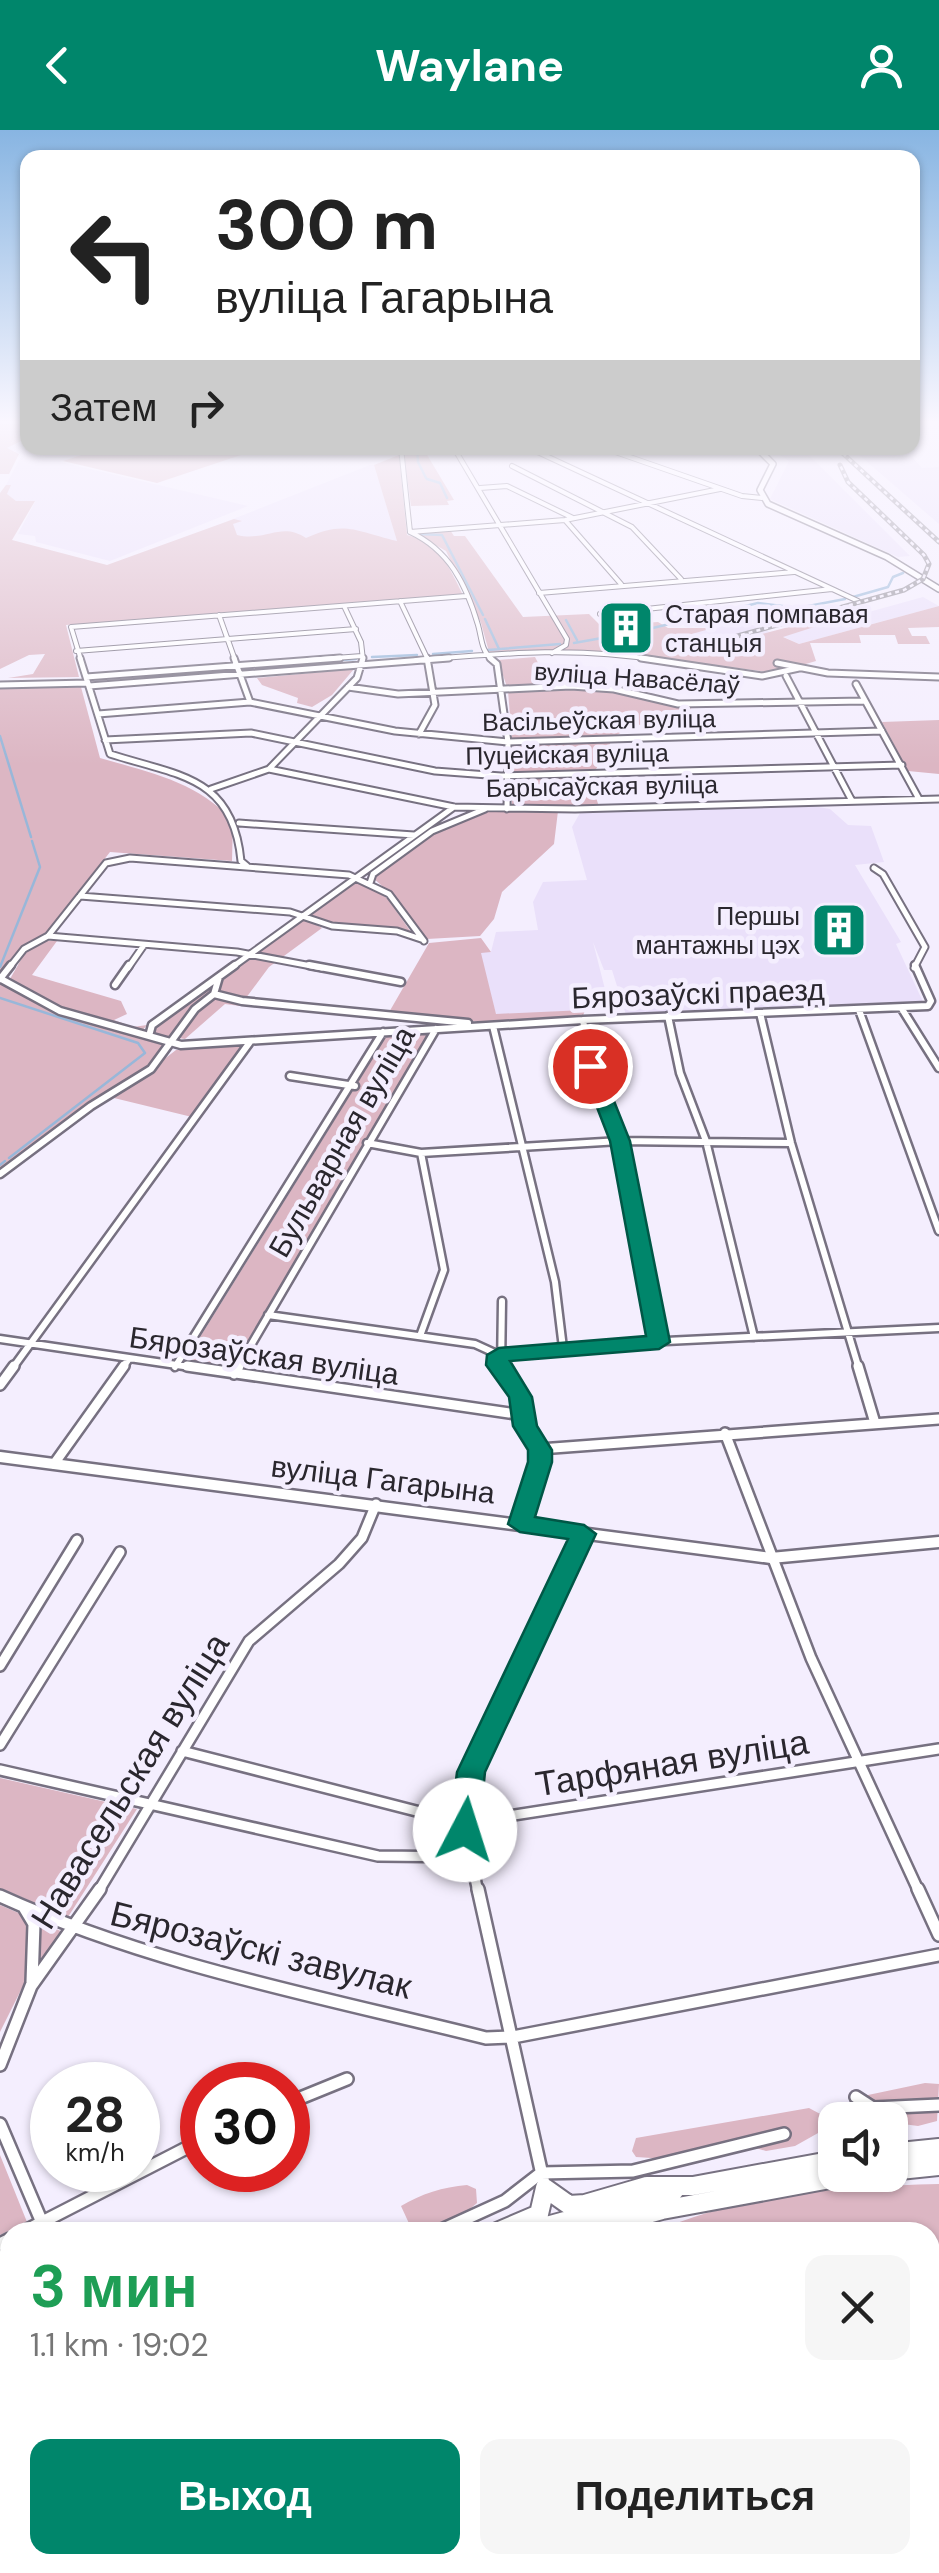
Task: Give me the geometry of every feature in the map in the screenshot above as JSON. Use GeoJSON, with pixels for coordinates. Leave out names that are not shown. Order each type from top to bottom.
{"type":"FeatureCollection","features":[{"type":"Feature","properties":{"kind":"main road"},"geometry":{"type":"LineString","coordinates":[[844,537],[939,589]]}},
{"type":"Feature","properties":{"kind":"main road"},"geometry":{"type":"LineString","coordinates":[[908,2153],[938,2152]]}},
{"type":"Feature","properties":{"kind":"main road"},"geometry":{"type":"LineString","coordinates":[[908,2163],[938,2152]]}},
{"type":"Feature","properties":{"kind":"main road"},"geometry":{"type":"LineString","coordinates":[[561,2222],[692,2186],[818,2163]]}},
{"type":"Feature","properties":{"kind":"main road"},"geometry":{"type":"LineString","coordinates":[[543,2181],[569,2205],[647,2186],[692,2186]]}},
{"type":"Feature","properties":{"kind":"main road"},"geometry":{"type":"LineString","coordinates":[[520,2222],[539,2214],[543,2181]]}},
{"type":"Feature","properties":{"kind":"main road"},"geometry":{"type":"LineString","coordinates":[[618,2222],[662,2210],[818,2181]]}},
{"type":"Feature","properties":{"kind":"street"},"geometry":{"type":"LineString","coordinates":[[421,537],[436,544],[466,596],[487,657],[497,664],[504,688],[508,742],[507,809]]}},
{"type":"Feature","properties":{"kind":"street"},"geometry":{"type":"LineString","coordinates":[[509,537],[567,639],[566,645],[548,654]]}},
{"type":"Feature","properties":{"kind":"street"},"geometry":{"type":"LineString","coordinates":[[580,537],[622,584]]}},
{"type":"Feature","properties":{"kind":"street"},"geometry":{"type":"LineString","coordinates":[[641,537],[681,579]]}},
{"type":"Feature","properties":{"kind":"street"},"geometry":{"type":"LineString","coordinates":[[720,537],[858,601]]}},
{"type":"Feature","properties":{"kind":"street"},"geometry":{"type":"LineString","coordinates":[[539,593],[794,572]]}},
{"type":"Feature","properties":{"kind":"street"},"geometry":{"type":"LineString","coordinates":[[600,614],[832,590]]}},
{"type":"Feature","properties":{"kind":"street"},"geometry":{"type":"LineString","coordinates":[[244,864],[239,823],[211,788],[170,771],[110,754],[76,651],[72,627],[466,596]]}},
{"type":"Feature","properties":{"kind":"street"},"geometry":{"type":"LineString","coordinates":[[400,602],[430,660],[434,715],[418,734]]}},
{"type":"Feature","properties":{"kind":"street"},"geometry":{"type":"LineString","coordinates":[[344,606],[356,629],[365,664]]}},
{"type":"Feature","properties":{"kind":"street"},"geometry":{"type":"LineString","coordinates":[[220,614],[250,702]]}},
{"type":"Feature","properties":{"kind":"street"},"geometry":{"type":"LineString","coordinates":[[76,651],[356,629]]}},
{"type":"Feature","properties":{"kind":"street"},"geometry":{"type":"LineString","coordinates":[[0,685],[242,675],[548,654],[606,653],[737,674],[786,676],[799,668]]}},
{"type":"Feature","properties":{"kind":"street"},"geometry":{"type":"LineString","coordinates":[[88,682],[238,664],[362,656]]}},
{"type":"Feature","properties":{"kind":"street"},"geometry":{"type":"LineString","coordinates":[[777,663],[799,668],[939,677]]}},
{"type":"Feature","properties":{"kind":"street"},"geometry":{"type":"LineString","coordinates":[[211,788],[269,770],[365,664]]}},
{"type":"Feature","properties":{"kind":"street"},"geometry":{"type":"LineString","coordinates":[[786,676],[852,801]]}},
{"type":"Feature","properties":{"kind":"street"},"geometry":{"type":"LineString","coordinates":[[856,684],[919,799]]}},
{"type":"Feature","properties":{"kind":"street","name":"вуліца Навасёлаў"},"geometry":{"type":"LineString","coordinates":[[348,687],[360,692],[434,694],[504,688],[602,688],[678,704],[864,701]]}},
{"type":"Feature","properties":{"kind":"street","name":"Васільеўская вуліца"},"geometry":{"type":"LineString","coordinates":[[98,714],[250,702],[418,734],[508,742],[882,731]]}},
{"type":"Feature","properties":{"kind":"street","name":"Пуцейская вуліца"},"geometry":{"type":"LineString","coordinates":[[105,740],[230,731],[435,771],[508,776],[902,764]]}},
{"type":"Feature","properties":{"kind":"street","name":"Барысаўская вуліца"},"geometry":{"type":"LineString","coordinates":[[269,770],[454,806],[507,809],[939,798]]}},
{"type":"Feature","properties":{"kind":"street"},"geometry":{"type":"LineString","coordinates":[[149,1036],[152,1025],[454,806]]}},
{"type":"Feature","properties":{"kind":"street"},"geometry":{"type":"LineString","coordinates":[[370,883],[373,874],[432,831],[488,808]]}},
{"type":"Feature","properties":{"kind":"street"},"geometry":{"type":"LineString","coordinates":[[239,823],[414,835]]}},
{"type":"Feature","properties":{"kind":"street"},"geometry":{"type":"LineString","coordinates":[[80,896],[304,916],[332,926],[397,932],[424,941],[389,894],[357,877],[244,864],[113,859],[80,896],[48,936],[24,949],[1,979],[60,1012],[172,1044],[383,1032]]}},
{"type":"Feature","properties":{"kind":"street"},"geometry":{"type":"LineString","coordinates":[[874,868],[883,874],[925,947]]}},
{"type":"Feature","properties":{"kind":"street"},"geometry":{"type":"LineString","coordinates":[[48,936],[248,956],[401,982]]}},
{"type":"Feature","properties":{"kind":"street"},"geometry":{"type":"LineString","coordinates":[[115,985],[144,945]]}},
{"type":"Feature","properties":{"kind":"street"},"geometry":{"type":"LineString","coordinates":[[925,947],[936,946]]}},
{"type":"Feature","properties":{"kind":"street"},"geometry":{"type":"LineString","coordinates":[[925,947],[914,967],[930,1004],[902,1009],[939,1068]]}},
{"type":"Feature","properties":{"kind":"street"},"geometry":{"type":"LineString","coordinates":[[0,1174],[151,1068],[195,1009],[214,994],[219,977]]}},
{"type":"Feature","properties":{"kind":"street"},"geometry":{"type":"LineString","coordinates":[[214,994],[236,1000],[492,1026],[555,1282],[563,1348]]}},
{"type":"Feature","properties":{"kind":"street"},"geometry":{"type":"LineString","coordinates":[[204,1003],[236,1000]]}},
{"type":"Feature","properties":{"kind":"street","name":"Бярозаўскі праезд"},"geometry":{"type":"LineString","coordinates":[[436,1029],[668,1016],[902,1009]]}},
{"type":"Feature","properties":{"kind":"street"},"geometry":{"type":"LineString","coordinates":[[859,1010],[939,1230]]}},
{"type":"Feature","properties":{"kind":"street"},"geometry":{"type":"LineString","coordinates":[[760,1013],[791,1143],[875,1423]]}},
{"type":"Feature","properties":{"kind":"street"},"geometry":{"type":"LineString","coordinates":[[668,1016],[680,1073],[706,1142],[754,1337]]}},
{"type":"Feature","properties":{"kind":"street"},"geometry":{"type":"LineString","coordinates":[[583,1020],[594,1086],[620,1141],[659,1342]]}},
{"type":"Feature","properties":{"kind":"street","name":"Бульварная вуліца"},"geometry":{"type":"LineString","coordinates":[[175,1367],[355,1086],[383,1032],[436,1029]]}},
{"type":"Feature","properties":{"kind":"street","name":"Бульварная вуліца"},"geometry":{"type":"LineString","coordinates":[[234,1374],[436,1029]]}},
{"type":"Feature","properties":{"kind":"street"},"geometry":{"type":"LineString","coordinates":[[0,1385],[250,1042]]}},
{"type":"Feature","properties":{"kind":"street","name":"Бульварная вуліца"},"geometry":{"type":"LineString","coordinates":[[290,1076],[355,1086]]}},
{"type":"Feature","properties":{"kind":"street"},"geometry":{"type":"LineString","coordinates":[[367,1144],[420,1153],[620,1141],[791,1143]]}},
{"type":"Feature","properties":{"kind":"street"},"geometry":{"type":"LineString","coordinates":[[420,1153],[444,1270],[440,1294],[420,1336]]}},
{"type":"Feature","properties":{"kind":"street"},"geometry":{"type":"LineString","coordinates":[[502,1301],[504,1343],[499,1355],[500,1369],[521,1397],[522,1415],[540,1450],[540,1462],[520,1524]]}},
{"type":"Feature","properties":{"kind":"street"},"geometry":{"type":"LineString","coordinates":[[268,1315],[475,1344],[499,1355],[659,1342],[939,1328]]}},
{"type":"Feature","properties":{"kind":"street","name":"Бярозаўская вуліца"},"geometry":{"type":"LineString","coordinates":[[0,1339],[522,1415]]}},
{"type":"Feature","properties":{"kind":"street"},"geometry":{"type":"LineString","coordinates":[[54,1464],[128,1360]]}},
{"type":"Feature","properties":{"kind":"street"},"geometry":{"type":"LineString","coordinates":[[540,1450],[939,1419]]}},
{"type":"Feature","properties":{"kind":"street"},"geometry":{"type":"LineString","coordinates":[[725,1433],[771,1558],[857,1762],[939,1935]]}},
{"type":"Feature","properties":{"kind":"street","name":"вуліца Гагарына"},"geometry":{"type":"LineString","coordinates":[[0,1457],[771,1558],[939,1542]]}},
{"type":"Feature","properties":{"kind":"street","name":"Навасельская вуліца"},"geometry":{"type":"LineString","coordinates":[[0,2065],[31,1986],[73,1929],[249,1641],[339,1564],[362,1538],[376,1504]]}},
{"type":"Feature","properties":{"kind":"street"},"geometry":{"type":"LineString","coordinates":[[543,2181],[463,1822],[471,1772],[584,1534]]}},
{"type":"Feature","properties":{"kind":"street"},"geometry":{"type":"LineString","coordinates":[[0,1666],[78,1540]]}},
{"type":"Feature","properties":{"kind":"street"},"geometry":{"type":"LineString","coordinates":[[0,1745],[120,1552]]}},
{"type":"Feature","properties":{"kind":"street","name":"Тарфяная вуліца"},"geometry":{"type":"LineString","coordinates":[[182,1752],[463,1822],[939,1749]]}},
{"type":"Feature","properties":{"kind":"street"},"geometry":{"type":"LineString","coordinates":[[0,1770],[378,1856],[472,1857]]}},
{"type":"Feature","properties":{"kind":"street","name":"Бярозаўскі завулак"},"geometry":{"type":"LineString","coordinates":[[0,1896],[73,1929],[149,1953],[486,2038],[513,2037],[939,1955]]}},
{"type":"Feature","properties":{"kind":"street"},"geometry":{"type":"LineString","coordinates":[[13,1900],[30,1912],[34,1924],[31,1986]]}},
{"type":"Feature","properties":{"kind":"street"},"geometry":{"type":"LineString","coordinates":[[310,2094],[347,2079]]}},
{"type":"Feature","properties":{"kind":"street"},"geometry":{"type":"LineString","coordinates":[[856,2097],[873,2108],[939,2105]]}},
{"type":"Feature","properties":{"kind":"street"},"geometry":{"type":"LineString","coordinates":[[0,2124],[41,2222]]}},
{"type":"Feature","properties":{"kind":"street"},"geometry":{"type":"LineString","coordinates":[[462,2222],[494,2210],[543,2181],[673,2164],[784,2134]]}},
{"type":"Feature","properties":{"kind":"street"},"geometry":{"type":"LineString","coordinates":[[55,2222],[180,2152]]}},
{"type":"Feature","properties":{"kind":"shaded area"},"geometry":{"type":"Polygon","coordinates":[[[0,537],[14,537],[12,540],[107,565],[184,537],[382,537],[397,541],[396,537],[413,537],[435,550],[463,595],[66,625],[79,677],[8,678],[33,674],[45,654],[29,655],[0,669],[0,537]]]}},
{"type":"Feature","properties":{"kind":"shaded area"},"geometry":{"type":"Polygon","coordinates":[[[35,537],[170,537],[110,561],[36,542],[35,537]]]}},
{"type":"Feature","properties":{"kind":"shaded area"},"geometry":{"type":"Polygon","coordinates":[[[187,537],[396,537],[397,541],[40,595],[187,537]]]}},
{"type":"Feature","properties":{"kind":"shaded area"},"geometry":{"type":"Polygon","coordinates":[[[421,537],[466,537],[523,617],[589,614],[601,626],[658,622],[668,628],[713,628],[667,641],[704,654],[736,653],[763,646],[747,638],[846,612],[858,613],[783,637],[799,644],[939,606],[939,627],[908,628],[912,636],[926,636],[930,644],[898,644],[895,635],[859,635],[861,643],[810,643],[816,661],[799,666],[774,663],[789,667],[791,672],[784,674],[606,651],[495,654],[489,652],[481,623],[446,551],[421,537]]]}},
{"type":"Feature","properties":{"kind":"shaded area"},"geometry":{"type":"Polygon","coordinates":[[[854,537],[891,537],[910,556],[898,557],[854,537]]]}},
{"type":"Feature","properties":{"kind":"shaded area"},"geometry":{"type":"Polygon","coordinates":[[[923,597],[939,606],[799,644],[782,636],[923,597]]]}},
{"type":"Feature","properties":{"kind":"shaded area"},"geometry":{"type":"Polygon","coordinates":[[[740,620],[770,632],[749,638],[764,646],[720,658],[665,641],[740,620]]]}},
{"type":"Feature","properties":{"kind":"shaded area"},"geometry":{"type":"Polygon","coordinates":[[[535,657],[550,686],[507,687],[498,660],[535,657]]]}},
{"type":"Feature","properties":{"kind":"shaded area"},"geometry":{"type":"Polygon","coordinates":[[[354,669],[332,695],[312,707],[262,685],[257,678],[354,669]]]}},
{"type":"Feature","properties":{"kind":"shaded area"},"geometry":{"type":"Polygon","coordinates":[[[81,687],[100,758],[172,780],[219,807],[233,821],[232,861],[110,852],[47,933],[23,946],[0,975],[0,688],[81,687]]]}},
{"type":"Feature","properties":{"kind":"shaded area"},"geometry":{"type":"Polygon","coordinates":[[[557,687],[615,691],[693,706],[679,723],[635,725],[613,737],[512,741],[508,691],[557,687]]]}},
{"type":"Feature","properties":{"kind":"shaded area"},"geometry":{"type":"Polygon","coordinates":[[[939,720],[939,774],[908,771],[882,722],[939,720]]]}},
{"type":"Feature","properties":{"kind":"shaded area"},"geometry":{"type":"Polygon","coordinates":[[[612,740],[595,771],[513,773],[513,744],[612,740]]]}},
{"type":"Feature","properties":{"kind":"shaded area"},"geometry":{"type":"Polygon","coordinates":[[[594,773],[585,793],[595,794],[599,807],[512,805],[512,777],[594,773]]]}},
{"type":"Feature","properties":{"kind":"shaded area"},"geometry":{"type":"Polygon","coordinates":[[[813,806],[830,809],[848,825],[871,826],[884,862],[855,865],[901,942],[896,944],[925,1006],[626,1015],[612,970],[604,970],[593,942],[610,1009],[496,1015],[480,952],[491,952],[496,932],[538,930],[533,902],[543,882],[587,880],[572,827],[580,813],[813,806]]]}},
{"type":"Feature","properties":{"kind":"shaded area"},"geometry":{"type":"Polygon","coordinates":[[[490,809],[558,811],[554,844],[502,892],[494,919],[480,936],[427,939],[396,898],[373,878],[434,831],[490,809]]]}},
{"type":"Feature","properties":{"kind":"shaded area"},"geometry":{"type":"Polygon","coordinates":[[[357,880],[387,898],[411,932],[331,924],[307,916],[357,880]]]}},
{"type":"Feature","properties":{"kind":"shaded area"},"geometry":{"type":"Polygon","coordinates":[[[304,918],[322,928],[269,967],[240,1006],[225,1004],[185,1039],[153,1034],[154,1028],[304,918]]]}},
{"type":"Feature","properties":{"kind":"shaded area"},"geometry":{"type":"Polygon","coordinates":[[[481,938],[491,952],[481,953],[496,1014],[585,1010],[583,1016],[494,1023],[388,1014],[429,943],[481,938]]]}},
{"type":"Feature","properties":{"kind":"shaded area"},"geometry":{"type":"Polygon","coordinates":[[[40,941],[57,941],[32,975],[121,1001],[127,1014],[114,1020],[133,1027],[147,1025],[142,1031],[65,1009],[10,979],[27,949],[40,941]]]}},
{"type":"Feature","properties":{"kind":"shaded area"},"geometry":{"type":"Polygon","coordinates":[[[0,981],[61,1014],[167,1045],[159,1058],[0,1169],[0,981]]]}},
{"type":"Feature","properties":{"kind":"shaded area"},"geometry":{"type":"Polygon","coordinates":[[[430,1032],[233,1366],[223,1371],[188,1366],[184,1363],[387,1035],[430,1032]]]}},
{"type":"Feature","properties":{"kind":"shaded area"},"geometry":{"type":"Polygon","coordinates":[[[244,1045],[192,1117],[114,1098],[176,1050],[244,1045]]]}},
{"type":"Feature","properties":{"kind":"shaded area"},"geometry":{"type":"Polygon","coordinates":[[[0,1778],[137,1809],[68,1917],[0,1888],[0,1778]]]}},
{"type":"Feature","properties":{"kind":"shaded area"},"geometry":{"type":"Polygon","coordinates":[[[0,1905],[63,1932],[23,1986],[0,2032],[0,1905]]]}},
{"type":"Feature","properties":{"kind":"shaded area"},"geometry":{"type":"Polygon","coordinates":[[[925,2083],[939,2084],[937,2121],[908,2125],[908,2102],[865,2102],[868,2095],[925,2083]]]}},
{"type":"Feature","properties":{"kind":"shaded area"},"geometry":{"type":"Polygon","coordinates":[[[809,2108],[818,2113],[818,2133],[795,2146],[766,2151],[736,2142],[667,2159],[636,2157],[632,2151],[636,2138],[809,2108]]]}},
{"type":"Feature","properties":{"kind":"shaded area"},"geometry":{"type":"Polygon","coordinates":[[[0,2155],[27,2222],[0,2222],[0,2155]]]}},
{"type":"Feature","properties":{"kind":"shaded area"},"geometry":{"type":"Polygon","coordinates":[[[939,2184],[939,2222],[681,2222],[794,2194],[908,2192],[908,2185],[939,2184]]]}},
{"type":"Feature","properties":{"kind":"shaded area"},"geometry":{"type":"Polygon","coordinates":[[[467,2185],[476,2189],[477,2203],[464,2214],[440,2222],[408,2222],[401,2206],[449,2187],[467,2185]]]}},
{"type":"Feature","properties":{"kind":"waterway"},"geometry":{"type":"LineString","coordinates":[[443,537],[483,615]]}},
{"type":"Feature","properties":{"kind":"waterway"},"geometry":{"type":"LineString","coordinates":[[853,597],[888,587],[893,577],[903,573]]}},
{"type":"Feature","properties":{"kind":"waterway"},"geometry":{"type":"LineString","coordinates":[[640,631],[758,603],[798,608],[845,599]]}},
{"type":"Feature","properties":{"kind":"waterway"},"geometry":{"type":"LineString","coordinates":[[485,619],[499,649]]}},
{"type":"Feature","properties":{"kind":"waterway"},"geometry":{"type":"LineString","coordinates":[[566,620],[577,640]]}},
{"type":"Feature","properties":{"kind":"waterway"},"geometry":{"type":"LineString","coordinates":[[574,643],[630,633]]}},
{"type":"Feature","properties":{"kind":"waterway"},"geometry":{"type":"LineString","coordinates":[[488,650],[560,644]]}},
{"type":"Feature","properties":{"kind":"waterway"},"geometry":{"type":"LineString","coordinates":[[433,654],[472,651]]}},
{"type":"Feature","properties":{"kind":"waterway"},"geometry":{"type":"LineString","coordinates":[[372,657],[417,655]]}},
{"type":"Feature","properties":{"kind":"waterway"},"geometry":{"type":"LineString","coordinates":[[342,660],[356,659]]}},
{"type":"Feature","properties":{"kind":"waterway"},"geometry":{"type":"LineString","coordinates":[[95,679],[180,672]]}},
{"type":"Feature","properties":{"kind":"waterway"},"geometry":{"type":"LineString","coordinates":[[0,736],[31,837]]}},
{"type":"Feature","properties":{"kind":"waterway"},"geometry":{"type":"LineString","coordinates":[[0,967],[40,867],[32,841]]}},
{"type":"Feature","properties":{"kind":"waterway"},"geometry":{"type":"LineString","coordinates":[[0,998],[138,1043],[145,1053],[9,1158]]}},
{"type":"Feature","properties":{"kind":"waterway"},"geometry":{"type":"LineString","coordinates":[[0,1165],[5,1161]]}},
{"type":"Feature","properties":{"kind":"railway"},"geometry":{"type":"LineString","coordinates":[[687,650],[904,590],[923,579],[929,564],[905,537]]}},
{"type":"Feature","properties":{"kind":"railway"},"geometry":{"type":"LineString","coordinates":[[934,537],[939,542]]}},
{"type":"Feature","properties":{"kind":"place","name":"Старая помпавая станцыя"},"geometry":{"type":"Point","coordinates":[626,628]}},
{"type":"Feature","properties":{"kind":"place","name":"Першы мантажны цэх"},"geometry":{"type":"Point","coordinates":[839,930]}},
{"type":"Feature","properties":{"kind":"route"},"geometry":{"type":"LineString","coordinates":[[465,1830],[471,1772],[584,1534],[520,1524],[540,1462],[540,1450],[525,1426],[521,1397],[498,1365],[499,1355],[659,1342],[620,1141],[594,1086],[590,1066]]}}]}
